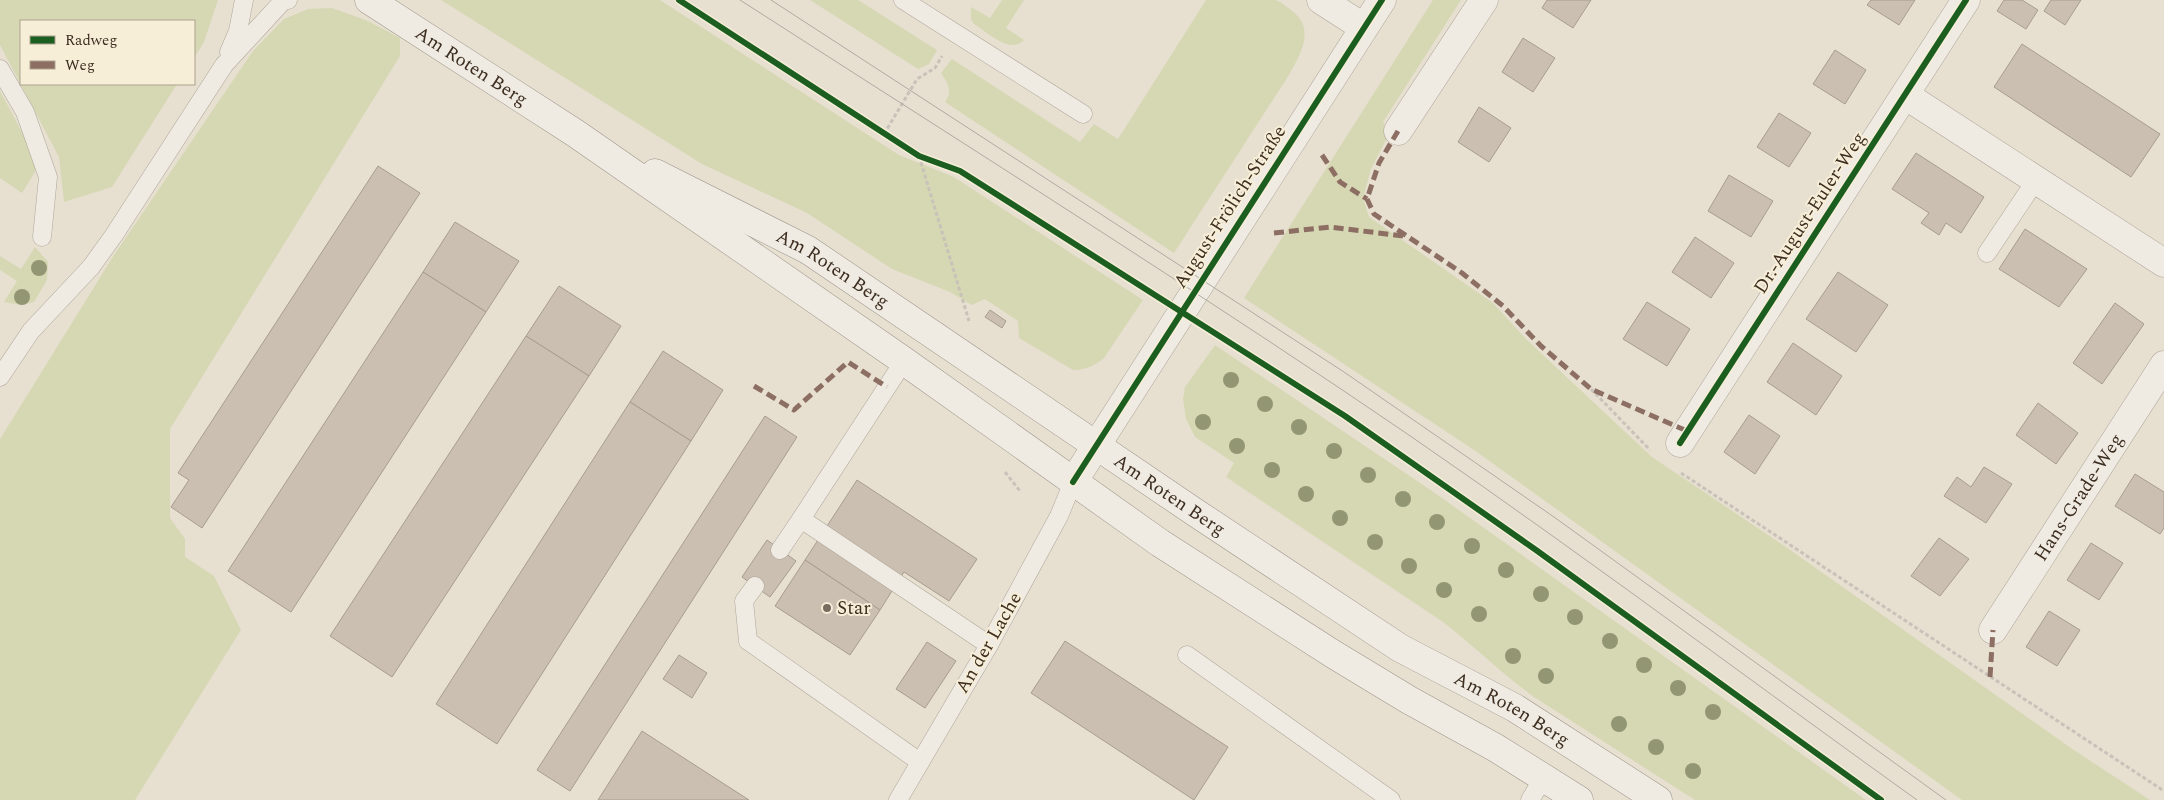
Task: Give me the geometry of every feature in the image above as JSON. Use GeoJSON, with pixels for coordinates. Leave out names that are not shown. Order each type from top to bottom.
{"type":"FeatureCollection","features":[{"type":"Feature","properties":{"kind":"main road","name":"Am Roten Berg"},"geometry":{"type":"LineString","coordinates":[[369,0],[575,133],[904,361],[1160,543],[1333,654],[1544,777],[1579,800]]}},
{"type":"Feature","properties":{"kind":"main road"},"geometry":{"type":"LineString","coordinates":[[1322,0],[1363,27]]}},
{"type":"Feature","properties":{"kind":"main road","name":"August-Frölich-Straße"},"geometry":{"type":"LineString","coordinates":[[1073,482],[1382,0]]}},
{"type":"Feature","properties":{"kind":"main road"},"geometry":{"type":"LineString","coordinates":[[1398,131],[1484,0]]}},
{"type":"Feature","properties":{"kind":"main road","name":"Dr.-August-Euler-Weg"},"geometry":{"type":"LineString","coordinates":[[1680,443],[1966,0]]}},
{"type":"Feature","properties":{"kind":"main road"},"geometry":{"type":"LineString","coordinates":[[1905,95],[2164,264]]}},
{"type":"Feature","properties":{"kind":"main road","name":"Am Roten Berg"},"geometry":{"type":"LineString","coordinates":[[575,133],[808,250],[1097,444],[1191,510],[1400,648],[1515,708],[1658,800]]}},
{"type":"Feature","properties":{"kind":"main road","name":"Hans-Grade-Weg"},"geometry":{"type":"LineString","coordinates":[[1993,630],[2164,365]]}},
{"type":"Feature","properties":{"kind":"lane"},"geometry":{"type":"LineString","coordinates":[[224,65],[238,31],[244,0]]}},
{"type":"Feature","properties":{"kind":"lane"},"geometry":{"type":"LineString","coordinates":[[0,377],[31,331],[91,267],[114,235],[224,65],[283,1],[288,0]]}},
{"type":"Feature","properties":{"kind":"lane"},"geometry":{"type":"LineString","coordinates":[[904,0],[1083,114]]}},
{"type":"Feature","properties":{"kind":"lane"},"geometry":{"type":"LineString","coordinates":[[0,69],[25,112],[48,177],[42,237]]}},
{"type":"Feature","properties":{"kind":"lane"},"geometry":{"type":"LineString","coordinates":[[1987,253],[2036,180]]}},
{"type":"Feature","properties":{"kind":"lane"},"geometry":{"type":"LineString","coordinates":[[780,550],[904,361]]}},
{"type":"Feature","properties":{"kind":"lane","name":"An der Lache"},"geometry":{"type":"LineString","coordinates":[[898,800],[989,645],[1059,516],[1073,482]]}},
{"type":"Feature","properties":{"kind":"lane"},"geometry":{"type":"LineString","coordinates":[[801,519],[989,645]]}},
{"type":"Feature","properties":{"kind":"lane"},"geometry":{"type":"LineString","coordinates":[[755,586],[744,601],[748,641],[920,762]]}},
{"type":"Feature","properties":{"kind":"lane"},"geometry":{"type":"LineString","coordinates":[[1187,655],[1391,800]]}},
{"type":"Feature","properties":{"kind":"lane"},"geometry":{"type":"LineString","coordinates":[[1530,800],[1544,777]]}},
{"type":"Feature","properties":{"kind":"path"},"geometry":{"type":"LineString","coordinates":[[884,134],[917,79],[935,68],[956,34]]}},
{"type":"Feature","properties":{"kind":"path"},"geometry":{"type":"LineString","coordinates":[[919,156],[970,324]]}},
{"type":"Feature","properties":{"kind":"path"},"geometry":{"type":"LineString","coordinates":[[1591,390],[1655,455]]}},
{"type":"Feature","properties":{"kind":"path"},"geometry":{"type":"LineString","coordinates":[[1679,472],[2164,791]]}},
{"type":"Feature","properties":{"kind":"green space"},"geometry":{"type":"Polygon","coordinates":[[[0,0],[218,0],[204,42],[195,56],[195,20],[20,20],[20,83],[0,45],[0,0]]]}},
{"type":"Feature","properties":{"kind":"green space"},"geometry":{"type":"Polygon","coordinates":[[[441,0],[660,0],[899,155],[954,177],[1143,300],[1104,358],[1090,367],[1073,370],[1019,338],[1018,321],[985,299],[972,305],[950,292],[892,269],[807,213],[702,164],[441,0]]]}},
{"type":"Feature","properties":{"kind":"green space"},"geometry":{"type":"Polygon","coordinates":[[[810,0],[858,0],[937,50],[929,64],[918,69],[810,0]]]}},
{"type":"Feature","properties":{"kind":"green space"},"geometry":{"type":"Polygon","coordinates":[[[1002,0],[1024,0],[1006,28],[1024,40],[1018,44],[1005,44],[973,23],[971,19],[971,7],[990,18],[1002,0]]]}},
{"type":"Feature","properties":{"kind":"green space"},"geometry":{"type":"Polygon","coordinates":[[[1206,0],[1275,0],[1297,15],[1302,23],[1304,40],[1289,75],[1174,253],[945,102],[949,91],[941,73],[952,59],[1080,142],[1094,124],[1118,139],[1206,0]]]}},
{"type":"Feature","properties":{"kind":"green space"},"geometry":{"type":"Polygon","coordinates":[[[1433,0],[1461,0],[1383,122],[1389,134],[1371,169],[1363,198],[1369,217],[1493,303],[1526,339],[1652,457],[1786,547],[2071,748],[2150,800],[1962,800],[1474,450],[1244,298],[1433,0]]]}},
{"type":"Feature","properties":{"kind":"green space"},"geometry":{"type":"Polygon","coordinates":[[[332,8],[368,21],[400,38],[400,56],[170,429],[170,518],[185,539],[185,557],[214,576],[241,630],[135,800],[0,800],[0,439],[114,255],[253,51],[284,19],[308,9],[332,8]]]}},
{"type":"Feature","properties":{"kind":"green space"},"geometry":{"type":"Polygon","coordinates":[[[21,85],[176,85],[112,187],[64,202],[59,157],[21,85]]]}},
{"type":"Feature","properties":{"kind":"green space"},"geometry":{"type":"Polygon","coordinates":[[[0,91],[23,134],[36,170],[22,193],[0,178],[0,91]]]}},
{"type":"Feature","properties":{"kind":"green space"},"geometry":{"type":"Polygon","coordinates":[[[35,247],[48,262],[47,280],[34,302],[22,305],[4,302],[17,281],[0,270],[0,256],[21,269],[35,247]]]}},
{"type":"Feature","properties":{"kind":"green space"},"geometry":{"type":"Polygon","coordinates":[[[1215,345],[1435,493],[1866,800],[1695,800],[1534,697],[1443,622],[1226,477],[1234,463],[1195,437],[1186,419],[1183,399],[1185,387],[1215,345]]]}},
{"type":"Feature","properties":{"kind":"building"},"geometry":{"type":"Polygon","coordinates":[[[1547,0],[1591,0],[1573,28],[1542,8],[1547,0]]]}},
{"type":"Feature","properties":{"kind":"building"},"geometry":{"type":"Polygon","coordinates":[[[1871,0],[1915,0],[1899,25],[1867,5],[1871,0]]]}},
{"type":"Feature","properties":{"kind":"building"},"geometry":{"type":"Polygon","coordinates":[[[2004,0],[2022,0],[2038,10],[2026,29],[1997,11],[2004,0]]]}},
{"type":"Feature","properties":{"kind":"building"},"geometry":{"type":"Polygon","coordinates":[[[2051,0],[2081,0],[2065,25],[2044,11],[2051,0]]]}},
{"type":"Feature","properties":{"kind":"building"},"geometry":{"type":"Polygon","coordinates":[[[1523,38],[1555,58],[1533,92],[1502,72],[1523,38]]]}},
{"type":"Feature","properties":{"kind":"building"},"geometry":{"type":"Polygon","coordinates":[[[2022,44],[2160,134],[2131,177],[1994,87],[2022,44]]]}},
{"type":"Feature","properties":{"kind":"building"},"geometry":{"type":"Polygon","coordinates":[[[1835,50],[1866,70],[1845,104],[1813,84],[1835,50]]]}},
{"type":"Feature","properties":{"kind":"building"},"geometry":{"type":"Polygon","coordinates":[[[1479,107],[1511,128],[1489,162],[1458,142],[1479,107]]]}},
{"type":"Feature","properties":{"kind":"building"},"geometry":{"type":"Polygon","coordinates":[[[1779,113],[1811,133],[1789,167],[1757,147],[1779,113]]]}},
{"type":"Feature","properties":{"kind":"building"},"geometry":{"type":"Polygon","coordinates":[[[1916,153],[1984,197],[1961,233],[1946,223],[1939,235],[1921,223],[1929,213],[1892,189],[1916,153]]]}},
{"type":"Feature","properties":{"kind":"building"},"geometry":{"type":"Polygon","coordinates":[[[378,166],[420,193],[202,528],[171,507],[189,480],[178,473],[378,166]]]}},
{"type":"Feature","properties":{"kind":"building"},"geometry":{"type":"Polygon","coordinates":[[[1729,175],[1773,201],[1751,237],[1708,211],[1729,175]]]}},
{"type":"Feature","properties":{"kind":"building"},"geometry":{"type":"Polygon","coordinates":[[[455,222],[519,261],[486,312],[423,272],[455,222]]]}},
{"type":"Feature","properties":{"kind":"building"},"geometry":{"type":"Polygon","coordinates":[[[2025,229],[2087,269],[2059,307],[1999,269],[2025,229]]]}},
{"type":"Feature","properties":{"kind":"building"},"geometry":{"type":"Polygon","coordinates":[[[1695,237],[1734,263],[1711,298],[1672,272],[1695,237]]]}},
{"type":"Feature","properties":{"kind":"building"},"geometry":{"type":"Polygon","coordinates":[[[423,272],[486,312],[291,612],[228,571],[423,272]]]}},
{"type":"Feature","properties":{"kind":"building"},"geometry":{"type":"Polygon","coordinates":[[[1838,272],[1888,305],[1856,352],[1806,319],[1838,272]]]}},
{"type":"Feature","properties":{"kind":"building"},"geometry":{"type":"Polygon","coordinates":[[[559,286],[621,326],[589,376],[526,336],[559,286]]]}},
{"type":"Feature","properties":{"kind":"building"},"geometry":{"type":"Polygon","coordinates":[[[1647,302],[1690,329],[1667,366],[1623,339],[1647,302]]]}},
{"type":"Feature","properties":{"kind":"building"},"geometry":{"type":"Polygon","coordinates":[[[2115,303],[2144,324],[2102,384],[2073,363],[2115,303]]]}},
{"type":"Feature","properties":{"kind":"building"},"geometry":{"type":"Polygon","coordinates":[[[990,310],[1006,321],[1002,328],[985,317],[990,310]]]}},
{"type":"Feature","properties":{"kind":"building"},"geometry":{"type":"Polygon","coordinates":[[[526,336],[589,376],[392,677],[330,636],[526,336]]]}},
{"type":"Feature","properties":{"kind":"building"},"geometry":{"type":"Polygon","coordinates":[[[1793,343],[1842,376],[1816,415],[1767,382],[1793,343]]]}},
{"type":"Feature","properties":{"kind":"building"},"geometry":{"type":"Polygon","coordinates":[[[663,351],[723,390],[691,441],[630,402],[663,351]]]}},
{"type":"Feature","properties":{"kind":"building"},"geometry":{"type":"Polygon","coordinates":[[[630,402],[691,441],[497,744],[436,704],[630,402]]]}},
{"type":"Feature","properties":{"kind":"building"},"geometry":{"type":"Polygon","coordinates":[[[2038,403],[2078,433],[2056,464],[2016,435],[2038,403]]]}},
{"type":"Feature","properties":{"kind":"building"},"geometry":{"type":"Polygon","coordinates":[[[1749,415],[1780,436],[1755,474],[1724,452],[1749,415]]]}},
{"type":"Feature","properties":{"kind":"building"},"geometry":{"type":"Polygon","coordinates":[[[765,416],[797,437],[570,791],[537,770],[765,416]]]}},
{"type":"Feature","properties":{"kind":"building"},"geometry":{"type":"Polygon","coordinates":[[[1984,467],[2012,484],[1986,523],[1944,496],[1957,477],[1971,487],[1984,467]]]}},
{"type":"Feature","properties":{"kind":"building"},"geometry":{"type":"Polygon","coordinates":[[[2135,474],[2164,492],[2164,528],[2160,534],[2115,506],[2135,474]]]}},
{"type":"Feature","properties":{"kind":"building"},"geometry":{"type":"Polygon","coordinates":[[[857,480],[977,559],[949,601],[904,572],[880,610],[805,560],[857,480]]]}},
{"type":"Feature","properties":{"kind":"building"},"geometry":{"type":"Polygon","coordinates":[[[1939,538],[1969,559],[1940,596],[1911,576],[1939,538]]]}},
{"type":"Feature","properties":{"kind":"building"},"geometry":{"type":"Polygon","coordinates":[[[767,540],[796,561],[770,597],[742,577],[767,540]]]}},
{"type":"Feature","properties":{"kind":"building"},"geometry":{"type":"Polygon","coordinates":[[[2091,543],[2123,563],[2099,600],[2067,580],[2091,543]]]}},
{"type":"Feature","properties":{"kind":"building","name":"Star"},"geometry":{"type":"Polygon","coordinates":[[[805,560],[880,610],[850,655],[775,606],[805,560]]]}},
{"type":"Feature","properties":{"kind":"building"},"geometry":{"type":"Polygon","coordinates":[[[2049,611],[2080,630],[2057,666],[2026,647],[2049,611]]]}},
{"type":"Feature","properties":{"kind":"building"},"geometry":{"type":"Polygon","coordinates":[[[1065,641],[1228,747],[1194,800],[1031,693],[1065,641]]]}},
{"type":"Feature","properties":{"kind":"building"},"geometry":{"type":"Polygon","coordinates":[[[927,642],[956,661],[925,708],[896,689],[927,642]]]}},
{"type":"Feature","properties":{"kind":"building"},"geometry":{"type":"Polygon","coordinates":[[[679,655],[707,673],[692,698],[663,679],[679,655]]]}},
{"type":"Feature","properties":{"kind":"building"},"geometry":{"type":"Polygon","coordinates":[[[642,731],[749,800],[598,800],[642,731]]]}},
{"type":"Feature","properties":{"kind":"tram line"},"geometry":{"type":"LineString","coordinates":[[740,0],[1039,191],[1409,435],[1555,538],[1917,800]]}},
{"type":"Feature","properties":{"kind":"tram line"},"geometry":{"type":"LineString","coordinates":[[771,0],[1344,372],[1554,517],[1946,800]]}},
{"type":"Feature","properties":{"kind":"marked path"},"geometry":{"type":"LineString","coordinates":[[1398,131],[1379,163],[1367,199],[1374,214],[1462,273],[1503,306],[1541,346],[1591,389],[1687,431]]}},
{"type":"Feature","properties":{"kind":"marked path"},"geometry":{"type":"LineString","coordinates":[[1322,155],[1340,182],[1367,199]]}},
{"type":"Feature","properties":{"kind":"marked path"},"geometry":{"type":"LineString","coordinates":[[1274,233],[1330,227],[1403,236]]}},
{"type":"Feature","properties":{"kind":"marked path"},"geometry":{"type":"LineString","coordinates":[[754,386],[794,410],[848,362],[887,387]]}},
{"type":"Feature","properties":{"kind":"marked path"},"geometry":{"type":"LineString","coordinates":[[1990,677],[1993,630]]}},
{"type":"Feature","properties":{"kind":"cycle path"},"geometry":{"type":"LineString","coordinates":[[679,0],[919,156],[960,171],[1345,416],[1536,550],[1881,800]]}},
{"type":"Feature","properties":{"kind":"cycle path"},"geometry":{"type":"LineString","coordinates":[[1073,482],[1382,0]]}},
{"type":"Feature","properties":{"kind":"cycle path"},"geometry":{"type":"LineString","coordinates":[[1680,443],[1966,0]]}},
{"type":"Feature","properties":{"kind":"place","name":"Star"},"geometry":{"type":"Point","coordinates":[827,608]}}]}
